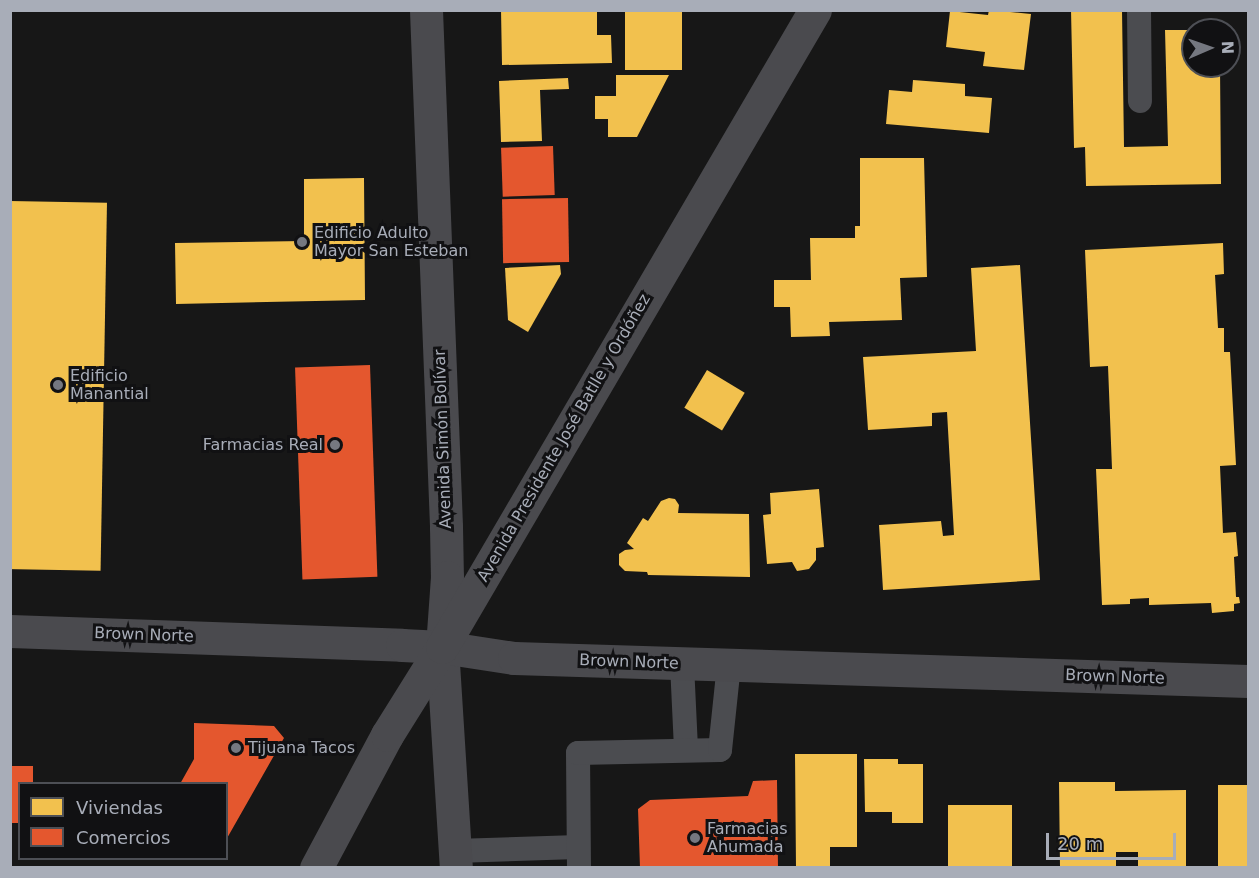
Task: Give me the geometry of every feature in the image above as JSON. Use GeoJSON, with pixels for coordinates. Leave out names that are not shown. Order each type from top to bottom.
{"type":"FeatureCollection","features":[{"type":"Feature","properties":{"kind":"street","name":"Avenida Simón Bolívar"},"geometry":{"type":"LineString","coordinates":[[426,10],[447,537],[447,577],[442,647],[455,859]]}},
{"type":"Feature","properties":{"kind":"street","name":"Avenida Presidente José Batlle y Ordóñez"},"geometry":{"type":"LineString","coordinates":[[316,867],[387,735],[442,647],[815,10]]}},
{"type":"Feature","properties":{"kind":"street","name":"Brown Norte"},"geometry":{"type":"LineString","coordinates":[[10,631],[442,647],[514,658],[1248,681]]}},
{"type":"Feature","properties":{"kind":"lane"},"geometry":{"type":"LineString","coordinates":[[1139,10],[1140,101]]}},
{"type":"Feature","properties":{"kind":"lane"},"geometry":{"type":"LineString","coordinates":[[682,664],[686,750]]}},
{"type":"Feature","properties":{"kind":"lane"},"geometry":{"type":"LineString","coordinates":[[455,859],[579,857],[578,753],[720,750],[729,665]]}},
{"type":"Feature","properties":{"kind":"building: Viviendas"},"geometry":{"type":"Polygon","coordinates":[[[501,10],[597,10],[597,35],[611,35],[612,63],[502,65],[501,10]]]}},
{"type":"Feature","properties":{"kind":"building: Viviendas"},"geometry":{"type":"Polygon","coordinates":[[[989,10],[1031,14],[1024,70],[983,66],[985,52],[946,47],[950,11],[988,15],[989,10]]]}},
{"type":"Feature","properties":{"kind":"building: Viviendas"},"geometry":{"type":"Polygon","coordinates":[[[1071,10],[1122,10],[1124,147],[1168,146],[1165,30],[1181,30],[1181,78],[1220,78],[1221,184],[1086,186],[1085,147],[1074,148],[1071,10]]]}},
{"type":"Feature","properties":{"kind":"building: Viviendas"},"geometry":{"type":"Polygon","coordinates":[[[625,11],[682,11],[682,70],[625,70],[625,11]]]}},
{"type":"Feature","properties":{"kind":"building: Viviendas"},"geometry":{"type":"Polygon","coordinates":[[[616,75],[669,75],[637,137],[608,137],[608,119],[595,119],[595,96],[616,96],[616,75]]]}},
{"type":"Feature","properties":{"kind":"building: Viviendas"},"geometry":{"type":"Polygon","coordinates":[[[568,78],[569,89],[540,90],[542,141],[501,142],[499,81],[568,78]]]}},
{"type":"Feature","properties":{"kind":"building: Viviendas"},"geometry":{"type":"Polygon","coordinates":[[[913,80],[965,84],[965,96],[992,98],[989,133],[886,124],[889,90],[912,92],[913,80]]]}},
{"type":"Feature","properties":{"kind":"building: Viviendas"},"geometry":{"type":"Polygon","coordinates":[[[860,158],[924,158],[927,277],[900,278],[902,320],[829,322],[830,336],[791,337],[790,307],[774,307],[774,280],[811,280],[810,238],[855,238],[855,226],[860,226],[860,158]]]}},
{"type":"Feature","properties":{"kind":"building: Viviendas","name":"Edificio Adulto Mayor San Esteban"},"geometry":{"type":"Polygon","coordinates":[[[364,178],[365,300],[176,304],[175,243],[304,241],[304,179],[364,178]]]}},
{"type":"Feature","properties":{"kind":"building: Viviendas","name":"Edificio Manantial"},"geometry":{"type":"Polygon","coordinates":[[[10,201],[107,203],[101,571],[10,569],[10,201]]]}},
{"type":"Feature","properties":{"kind":"building: Viviendas"},"geometry":{"type":"Polygon","coordinates":[[[1223,243],[1224,274],[1215,275],[1218,328],[1224,328],[1224,352],[1230,352],[1236,465],[1220,466],[1223,533],[1236,532],[1238,556],[1234,557],[1236,597],[1239,597],[1240,603],[1234,604],[1234,611],[1212,613],[1211,603],[1149,605],[1149,598],[1130,599],[1130,604],[1102,605],[1096,469],[1112,469],[1108,366],[1090,367],[1085,250],[1223,243]]]}},
{"type":"Feature","properties":{"kind":"building: Viviendas"},"geometry":{"type":"Polygon","coordinates":[[[560,265],[561,274],[528,332],[508,320],[505,268],[560,265]]]}},
{"type":"Feature","properties":{"kind":"building: Viviendas"},"geometry":{"type":"Polygon","coordinates":[[[1020,265],[1040,580],[883,590],[879,525],[941,521],[943,536],[954,535],[947,412],[932,413],[932,426],[868,430],[863,357],[976,351],[971,268],[1020,265]]]}},
{"type":"Feature","properties":{"kind":"building: Viviendas"},"geometry":{"type":"Polygon","coordinates":[[[707,370],[745,393],[722,430],[684,408],[707,370]]]}},
{"type":"Feature","properties":{"kind":"building: Viviendas"},"geometry":{"type":"Polygon","coordinates":[[[819,489],[824,547],[816,548],[816,560],[809,569],[797,571],[792,562],[767,564],[763,515],[771,514],[770,493],[819,489]]]}},
{"type":"Feature","properties":{"kind":"building: Viviendas"},"geometry":{"type":"Polygon","coordinates":[[[669,498],[675,499],[679,505],[678,513],[749,514],[750,577],[648,575],[647,572],[625,571],[619,565],[619,554],[625,550],[634,549],[627,543],[643,518],[648,521],[661,501],[669,498]]]}},
{"type":"Feature","properties":{"kind":"building: Viviendas"},"geometry":{"type":"Polygon","coordinates":[[[795,754],[857,754],[857,847],[830,847],[830,868],[796,868],[795,754]]]}},
{"type":"Feature","properties":{"kind":"building: Viviendas"},"geometry":{"type":"Polygon","coordinates":[[[864,759],[898,759],[898,764],[923,764],[923,823],[892,823],[892,812],[865,812],[864,759]]]}},
{"type":"Feature","properties":{"kind":"building: Viviendas"},"geometry":{"type":"Polygon","coordinates":[[[1059,782],[1115,782],[1115,791],[1186,790],[1186,868],[1138,868],[1138,852],[1116,852],[1116,868],[1060,868],[1059,782]]]}},
{"type":"Feature","properties":{"kind":"building: Viviendas"},"geometry":{"type":"Polygon","coordinates":[[[1218,785],[1248,785],[1248,868],[1218,868],[1218,785]]]}},
{"type":"Feature","properties":{"kind":"building: Viviendas"},"geometry":{"type":"Polygon","coordinates":[[[948,805],[1012,805],[1012,868],[948,868],[948,805]]]}},
{"type":"Feature","properties":{"kind":"building: Comercios"},"geometry":{"type":"Polygon","coordinates":[[[553,146],[555,195],[503,197],[501,148],[553,146]]]}},
{"type":"Feature","properties":{"kind":"building: Comercios"},"geometry":{"type":"Polygon","coordinates":[[[568,198],[569,262],[503,263],[502,199],[568,198]]]}},
{"type":"Feature","properties":{"kind":"building: Comercios"},"geometry":{"type":"Polygon","coordinates":[[[370,365],[377,577],[302,579],[295,368],[370,365]]]}},
{"type":"Feature","properties":{"kind":"building: Comercios","name":"Tijuana Tacos"},"geometry":{"type":"Polygon","coordinates":[[[194,723],[274,726],[284,738],[228,836],[228,782],[181,782],[194,759],[194,723]]]}},
{"type":"Feature","properties":{"kind":"building: Comercios"},"geometry":{"type":"Polygon","coordinates":[[[10,766],[33,766],[33,782],[18,782],[18,823],[10,823],[10,766]]]}},
{"type":"Feature","properties":{"kind":"building: Comercios","name":"Farmacias Ahumada"},"geometry":{"type":"Polygon","coordinates":[[[777,780],[778,868],[640,868],[638,809],[650,800],[748,796],[753,781],[777,780]]]}},
{"type":"Feature","properties":{"kind":"place","name":"Edificio Adulto Mayor San Esteban"},"geometry":{"type":"Point","coordinates":[302,242]}},
{"type":"Feature","properties":{"kind":"place","name":"Edificio Manantial"},"geometry":{"type":"Point","coordinates":[58,385]}},
{"type":"Feature","properties":{"kind":"place","name":"Farmacias Real"},"geometry":{"type":"Point","coordinates":[335,445]}},
{"type":"Feature","properties":{"kind":"place","name":"Tijuana Tacos"},"geometry":{"type":"Point","coordinates":[236,748]}},
{"type":"Feature","properties":{"kind":"place","name":"Farmacias Ahumada"},"geometry":{"type":"Point","coordinates":[695,838]}}]}
